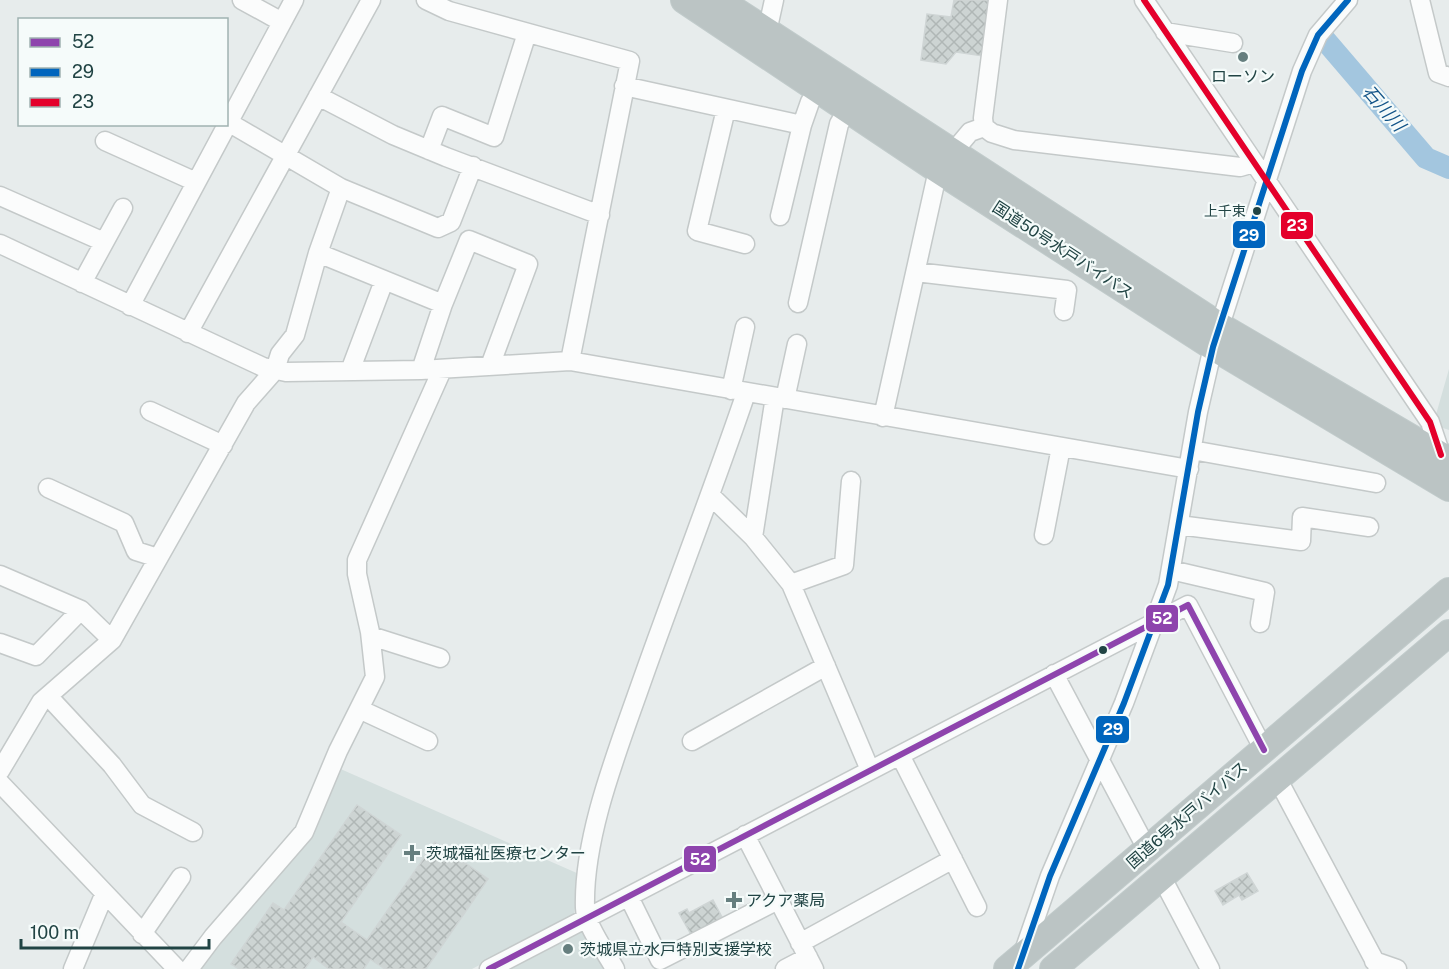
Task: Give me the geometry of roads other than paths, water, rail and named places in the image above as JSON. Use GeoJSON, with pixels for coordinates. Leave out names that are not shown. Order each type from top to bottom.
{"type":"FeatureCollection","features":[{"type":"Feature","properties":{"kind":"highway","name":"国道50号水戸バイパス"},"geometry":{"type":"LineString","coordinates":[[684,0],[848,109],[944,161]]}},
{"type":"Feature","properties":{"kind":"highway","name":"国道50号水戸バイパス"},"geometry":{"type":"LineString","coordinates":[[719,0],[767,32],[944,161],[1449,488]]}},
{"type":"Feature","properties":{"kind":"highway","name":"国道50号水戸バイパス"},"geometry":{"type":"LineString","coordinates":[[1216,337],[1445,458]]}},
{"type":"Feature","properties":{"kind":"highway","name":"国道6号水戸バイパス"},"geometry":{"type":"LineString","coordinates":[[1016,965],[1147,849],[1449,591]]}},
{"type":"Feature","properties":{"kind":"highway","name":"国道6号水戸バイパス"},"geometry":{"type":"LineString","coordinates":[[1053,969],[1449,633]]}},
{"type":"Feature","properties":{"kind":"street"},"geometry":{"type":"LineString","coordinates":[[242,0],[282,22]]}},
{"type":"Feature","properties":{"kind":"street"},"geometry":{"type":"LineString","coordinates":[[294,0],[228,122],[342,188],[438,228],[451,222],[473,166]]}},
{"type":"Feature","properties":{"kind":"street"},"geometry":{"type":"LineString","coordinates":[[188,333],[371,0]]}},
{"type":"Feature","properties":{"kind":"street"},"geometry":{"type":"LineString","coordinates":[[426,0],[450,5],[527,33],[630,61],[570,362]]}},
{"type":"Feature","properties":{"kind":"street"},"geometry":{"type":"LineString","coordinates":[[767,32],[774,0]]}},
{"type":"Feature","properties":{"kind":"street"},"geometry":{"type":"LineString","coordinates":[[984,127],[998,0]]}},
{"type":"Feature","properties":{"kind":"street"},"geometry":{"type":"LineString","coordinates":[[1144,0],[1430,422],[1445,458]]}},
{"type":"Feature","properties":{"kind":"street"},"geometry":{"type":"LineString","coordinates":[[1016,965],[1050,876],[1156,621],[1171,570],[1198,411],[1216,337],[1310,50],[1326,23],[1348,0]]}},
{"type":"Feature","properties":{"kind":"street"},"geometry":{"type":"LineString","coordinates":[[1420,0],[1438,73],[1449,77]]}},
{"type":"Feature","properties":{"kind":"street"},"geometry":{"type":"LineString","coordinates":[[1165,32],[1233,43]]}},
{"type":"Feature","properties":{"kind":"street"},"geometry":{"type":"LineString","coordinates":[[429,150],[441,116],[494,137],[527,33]]}},
{"type":"Feature","properties":{"kind":"street"},"geometry":{"type":"LineString","coordinates":[[624,86],[802,124]]}},
{"type":"Feature","properties":{"kind":"street"},"geometry":{"type":"LineString","coordinates":[[780,216],[802,124],[810,102],[820,89]]}},
{"type":"Feature","properties":{"kind":"street"},"geometry":{"type":"LineString","coordinates":[[318,96],[429,150],[600,214]]}},
{"type":"Feature","properties":{"kind":"street"},"geometry":{"type":"LineString","coordinates":[[726,109],[697,231],[745,244]]}},
{"type":"Feature","properties":{"kind":"street"},"geometry":{"type":"LineString","coordinates":[[798,303],[839,124],[848,109]]}},
{"type":"Feature","properties":{"kind":"street"},"geometry":{"type":"LineString","coordinates":[[130,306],[226,126]]}},
{"type":"Feature","properties":{"kind":"street"},"geometry":{"type":"LineString","coordinates":[[883,417],[944,161],[970,132],[984,127]]}},
{"type":"Feature","properties":{"kind":"street"},"geometry":{"type":"LineString","coordinates":[[984,127],[992,134],[1014,140],[1240,167],[1254,163]]}},
{"type":"Feature","properties":{"kind":"street"},"geometry":{"type":"LineString","coordinates":[[105,141],[196,182]]}},
{"type":"Feature","properties":{"kind":"street"},"geometry":{"type":"LineString","coordinates":[[0,771],[41,702],[112,640],[246,403],[275,370],[280,354],[295,335],[318,253],[342,188]]}},
{"type":"Feature","properties":{"kind":"street"},"geometry":{"type":"LineString","coordinates":[[0,196],[104,242]]}},
{"type":"Feature","properties":{"kind":"street"},"geometry":{"type":"LineString","coordinates":[[82,283],[123,208]]}},
{"type":"Feature","properties":{"kind":"street"},"geometry":{"type":"LineString","coordinates":[[421,370],[442,304],[469,240],[528,264],[490,366]]}},
{"type":"Feature","properties":{"kind":"street"},"geometry":{"type":"LineString","coordinates":[[0,244],[188,333],[275,370],[442,370],[570,362],[1189,469]]}},
{"type":"Feature","properties":{"kind":"street"},"geometry":{"type":"LineString","coordinates":[[318,253],[442,304]]}},
{"type":"Feature","properties":{"kind":"street"},"geometry":{"type":"LineString","coordinates":[[916,272],[1067,290],[1064,311]]}},
{"type":"Feature","properties":{"kind":"street"},"geometry":{"type":"LineString","coordinates":[[350,371],[384,281]]}},
{"type":"Feature","properties":{"kind":"street"},"geometry":{"type":"LineString","coordinates":[[615,969],[585,910],[592,840],[623,733],[682,567],[711,496],[738,392],[745,327]]}},
{"type":"Feature","properties":{"kind":"street"},"geometry":{"type":"LineString","coordinates":[[753,537],[780,398],[797,344]]}},
{"type":"Feature","properties":{"kind":"street"},"geometry":{"type":"LineString","coordinates":[[189,969],[213,937],[304,832],[338,751],[375,677],[371,636],[357,574],[357,560],[442,370]]}},
{"type":"Feature","properties":{"kind":"street"},"geometry":{"type":"LineString","coordinates":[[150,411],[223,445]]}},
{"type":"Feature","properties":{"kind":"street"},"geometry":{"type":"LineString","coordinates":[[1044,535],[1061,447]]}},
{"type":"Feature","properties":{"kind":"street"},"geometry":{"type":"LineString","coordinates":[[1192,450],[1376,483]]}},
{"type":"Feature","properties":{"kind":"street"},"geometry":{"type":"LineString","coordinates":[[791,584],[844,565],[851,481]]}},
{"type":"Feature","properties":{"kind":"street"},"geometry":{"type":"LineString","coordinates":[[48,488],[124,523],[136,550],[158,558]]}},
{"type":"Feature","properties":{"kind":"street"},"geometry":{"type":"LineString","coordinates":[[711,496],[753,537],[791,584],[870,770]]}},
{"type":"Feature","properties":{"kind":"street"},"geometry":{"type":"LineString","coordinates":[[1179,525],[1301,541],[1302,517],[1369,527]]}},
{"type":"Feature","properties":{"kind":"street"},"geometry":{"type":"LineString","coordinates":[[1171,570],[1265,592],[1260,623]]}},
{"type":"Feature","properties":{"kind":"street"},"geometry":{"type":"LineString","coordinates":[[0,575],[81,610],[112,640]]}},
{"type":"Feature","properties":{"kind":"street"},"geometry":{"type":"LineString","coordinates":[[489,969],[1188,605],[1264,750]]}},
{"type":"Feature","properties":{"kind":"street"},"geometry":{"type":"LineString","coordinates":[[0,643],[36,656],[81,610]]}},
{"type":"Feature","properties":{"kind":"street"},"geometry":{"type":"LineString","coordinates":[[371,636],[440,658]]}},
{"type":"Feature","properties":{"kind":"street"},"geometry":{"type":"LineString","coordinates":[[692,741],[826,666]]}},
{"type":"Feature","properties":{"kind":"street"},"geometry":{"type":"LineString","coordinates":[[1054,674],[1147,849]]}},
{"type":"Feature","properties":{"kind":"street"},"geometry":{"type":"LineString","coordinates":[[48,696],[112,765],[142,805],[193,832]]}},
{"type":"Feature","properties":{"kind":"street"},"geometry":{"type":"LineString","coordinates":[[360,709],[428,741]]}},
{"type":"Feature","properties":{"kind":"street"},"geometry":{"type":"LineString","coordinates":[[900,755],[978,907]]}},
{"type":"Feature","properties":{"kind":"street"},"geometry":{"type":"LineString","coordinates":[[1277,778],[1377,965],[1397,969]]}},
{"type":"Feature","properties":{"kind":"street"},"geometry":{"type":"LineString","coordinates":[[0,783],[104,895],[177,969]]}},
{"type":"Feature","properties":{"kind":"street"},"geometry":{"type":"LineString","coordinates":[[745,836],[807,956]]}},
{"type":"Feature","properties":{"kind":"street"},"geometry":{"type":"LineString","coordinates":[[785,969],[953,859]]}},
{"type":"Feature","properties":{"kind":"street"},"geometry":{"type":"LineString","coordinates":[[1161,876],[1210,969]]}},
{"type":"Feature","properties":{"kind":"street"},"geometry":{"type":"LineString","coordinates":[[142,934],[181,877]]}},
{"type":"Feature","properties":{"kind":"street"},"geometry":{"type":"LineString","coordinates":[[73,969],[104,895]]}},
{"type":"Feature","properties":{"kind":"street"},"geometry":{"type":"LineString","coordinates":[[629,897],[660,960],[778,900]]}},
{"type":"Feature","properties":{"kind":"waterway","name":"石川川"},"geometry":{"type":"LineString","coordinates":[[1325,40],[1426,158],[1449,168]]}},
{"type":"Feature","properties":{"kind":"place","name":"ローソン"},"geometry":{"type":"Point","coordinates":[1243,57]}},
{"type":"Feature","properties":{"kind":"place","name":"上千束"},"geometry":{"type":"Point","coordinates":[1257,211]}},
{"type":"Feature","properties":{"kind":"place","name":"茨城福祉医療センター"},"geometry":{"type":"Point","coordinates":[412,853]}},
{"type":"Feature","properties":{"kind":"place","name":"アクア薬局"},"geometry":{"type":"Point","coordinates":[734,900]}},
{"type":"Feature","properties":{"kind":"place","name":"茨城県立水戸特別支援学校"},"geometry":{"type":"Point","coordinates":[568,949]}}]}
